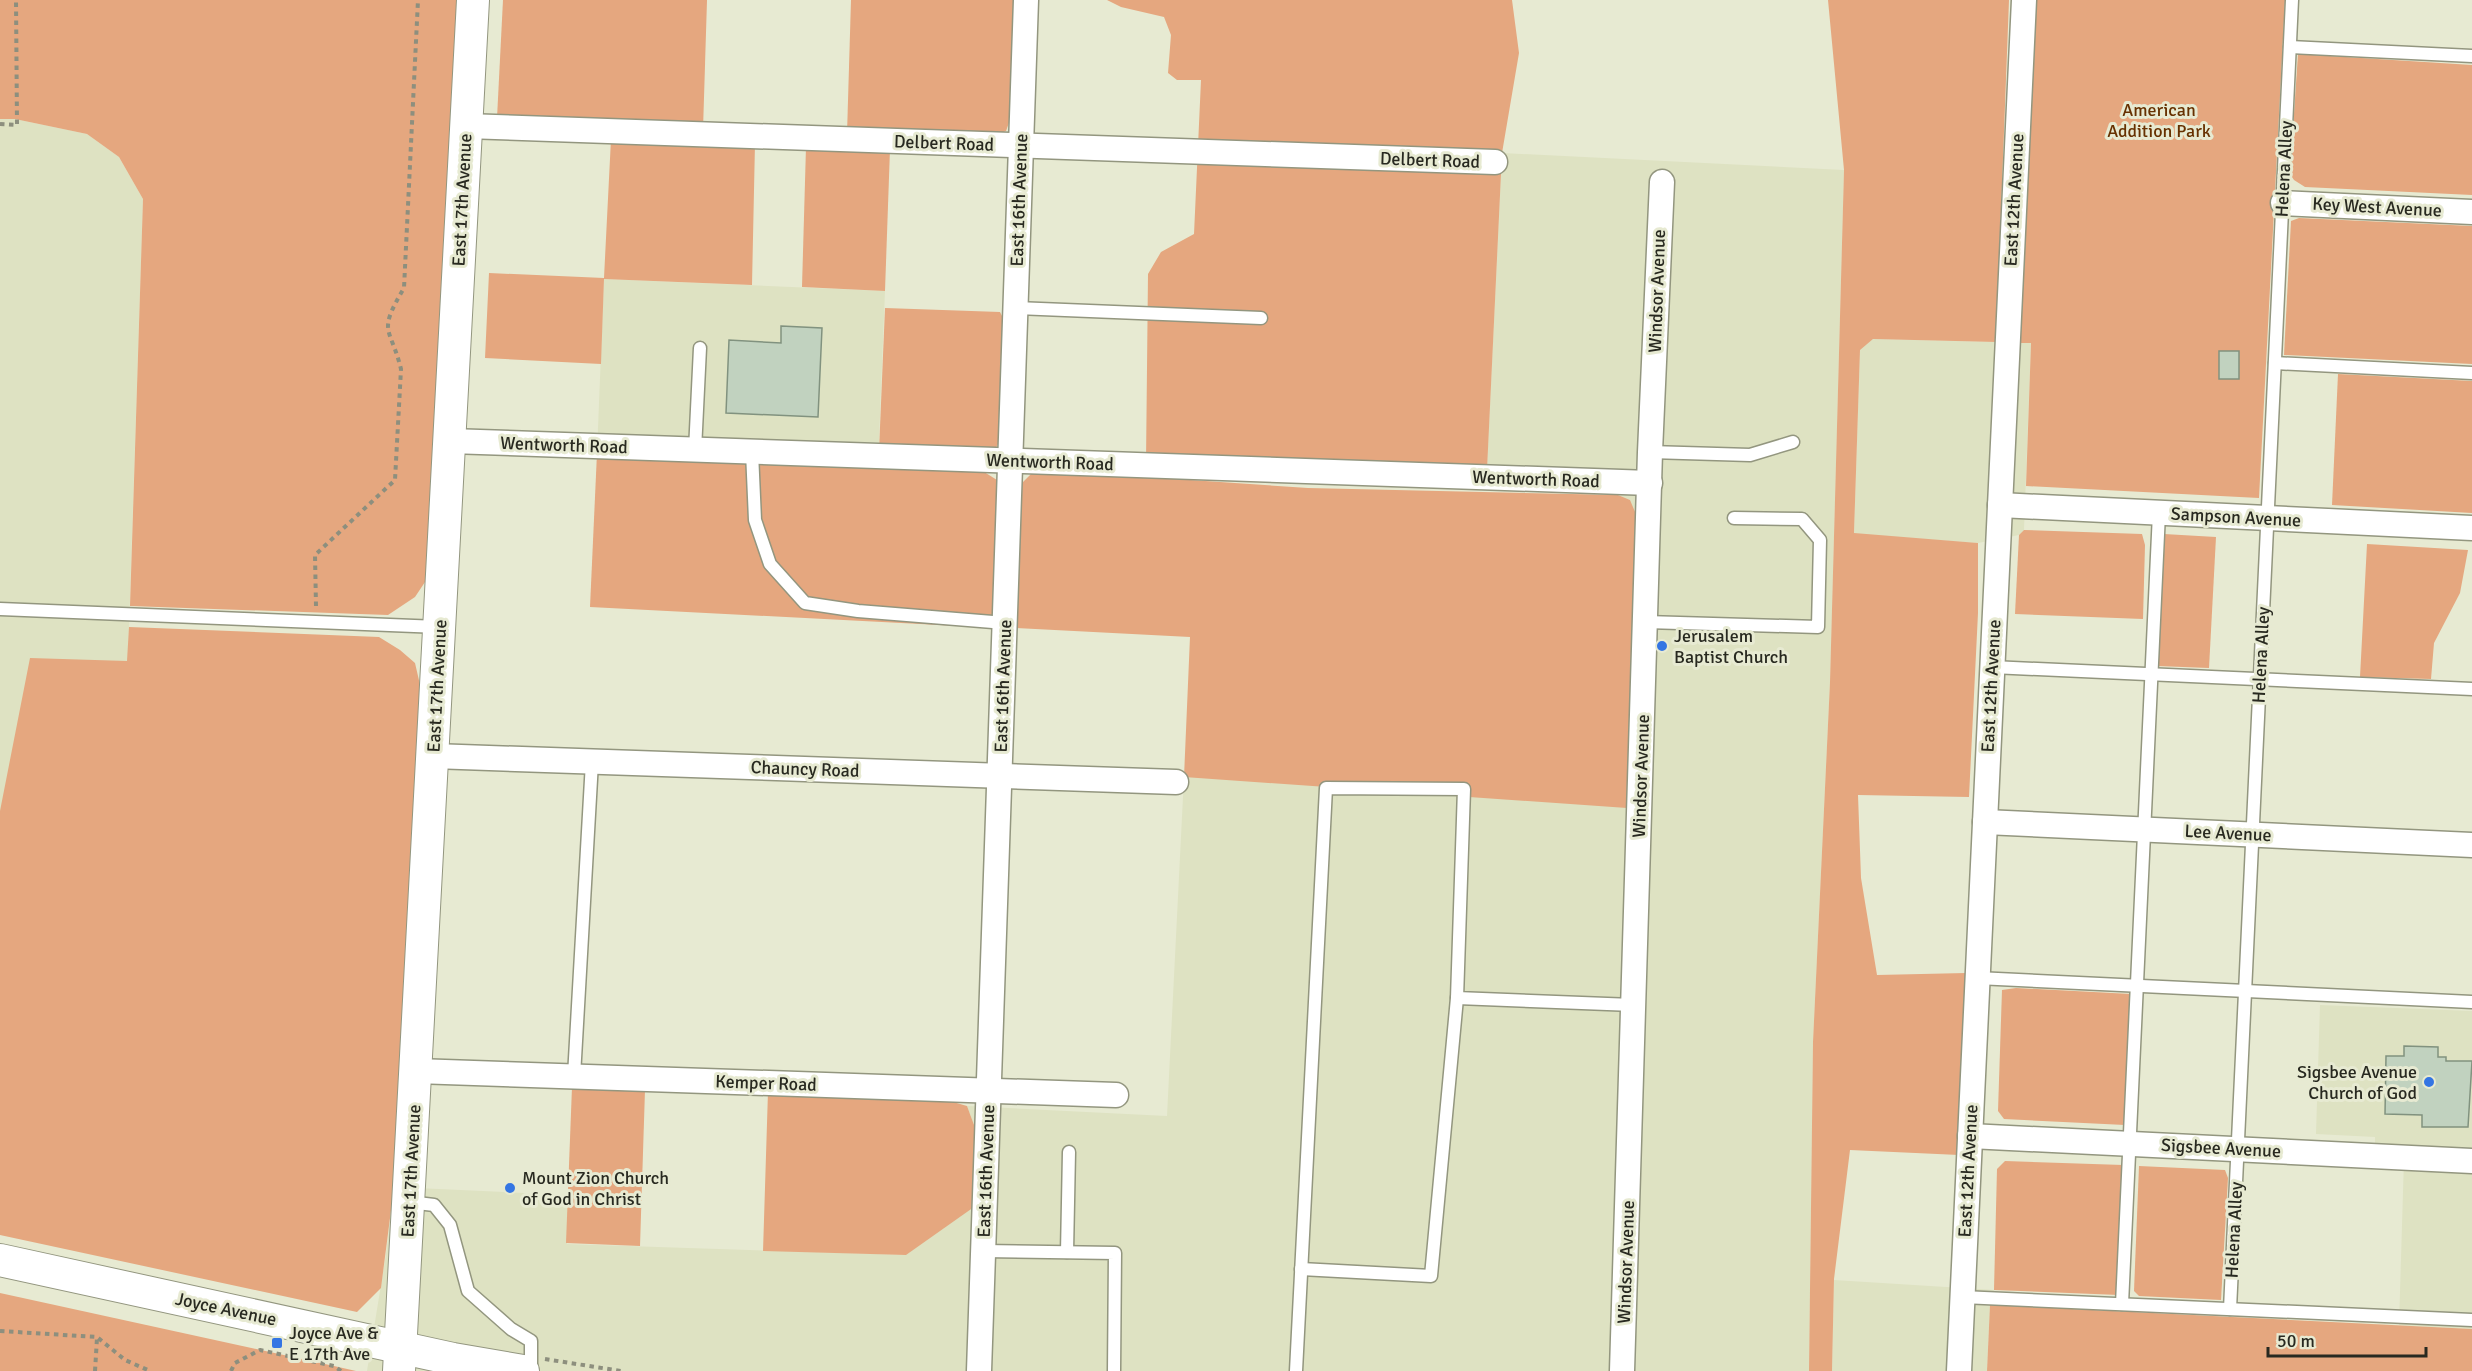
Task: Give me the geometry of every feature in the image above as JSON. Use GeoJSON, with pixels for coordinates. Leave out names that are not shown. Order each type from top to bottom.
{"type":"FeatureCollection","features":[{"type":"Feature","properties":{"kind":"street","name":"East 17th Avenue"},"geometry":{"type":"LineString","coordinates":[[400,1359],[472,0]]}},
{"type":"Feature","properties":{"kind":"street","name":"East 16th Avenue"},"geometry":{"type":"LineString","coordinates":[[979,1371],[1026,0]]}},
{"type":"Feature","properties":{"kind":"street","name":"East 12th Avenue"},"geometry":{"type":"LineString","coordinates":[[1959,1371],[2024,0]]}},
{"type":"Feature","properties":{"kind":"street","name":"Delbert Road"},"geometry":{"type":"LineString","coordinates":[[466,126],[1495,162]]}},
{"type":"Feature","properties":{"kind":"street","name":"Windsor Avenue"},"geometry":{"type":"LineString","coordinates":[[1622,1371],[1650,452],[1662,182]]}},
{"type":"Feature","properties":{"kind":"street","name":"Key West Avenue"},"geometry":{"type":"LineString","coordinates":[[2283,203],[2472,212]]}},
{"type":"Feature","properties":{"kind":"street","name":"Wentworth Road"},"geometry":{"type":"LineString","coordinates":[[450,441],[1650,483]]}},
{"type":"Feature","properties":{"kind":"street","name":"Sampson Avenue"},"geometry":{"type":"LineString","coordinates":[[2000,505],[2472,528]]}},
{"type":"Feature","properties":{"kind":"street","name":"Chauncy Road"},"geometry":{"type":"LineString","coordinates":[[433,756],[1176,782]]}},
{"type":"Feature","properties":{"kind":"street","name":"Lee Avenue"},"geometry":{"type":"LineString","coordinates":[[1985,822],[2472,845]]}},
{"type":"Feature","properties":{"kind":"street","name":"Kemper Road"},"geometry":{"type":"LineString","coordinates":[[416,1071],[1116,1095]]}},
{"type":"Feature","properties":{"kind":"street","name":"Sigsbee Avenue"},"geometry":{"type":"LineString","coordinates":[[1970,1136],[2472,1161]]}},
{"type":"Feature","properties":{"kind":"street","name":"Joyce Avenue"},"geometry":{"type":"LineString","coordinates":[[0,1260],[400,1359],[523,1371]]}},
{"type":"Feature","properties":{"kind":"lane","name":"Helena Alley"},"geometry":{"type":"LineString","coordinates":[[2230,1309],[2292,0]]}},
{"type":"Feature","properties":{"kind":"lane"},"geometry":{"type":"LineString","coordinates":[[2290,47],[2472,56]]}},
{"type":"Feature","properties":{"kind":"lane"},"geometry":{"type":"LineString","coordinates":[[1016,308],[1261,318]]}},
{"type":"Feature","properties":{"kind":"lane"},"geometry":{"type":"LineString","coordinates":[[695,450],[700,348]]}},
{"type":"Feature","properties":{"kind":"lane"},"geometry":{"type":"LineString","coordinates":[[2275,363],[2472,373]]}},
{"type":"Feature","properties":{"kind":"lane"},"geometry":{"type":"LineString","coordinates":[[1650,452],[1750,455],[1793,442]]}},
{"type":"Feature","properties":{"kind":"lane"},"geometry":{"type":"LineString","coordinates":[[752,452],[755,520],[770,564],[806,603],[858,611],[1005,623]]}},
{"type":"Feature","properties":{"kind":"lane"},"geometry":{"type":"LineString","coordinates":[[2122,1304],[2159,513]]}},
{"type":"Feature","properties":{"kind":"lane"},"geometry":{"type":"LineString","coordinates":[[1646,622],[1818,627],[1820,540],[1802,519],[1734,518]]}},
{"type":"Feature","properties":{"kind":"lane"},"geometry":{"type":"LineString","coordinates":[[0,609],[440,627]]}},
{"type":"Feature","properties":{"kind":"lane"},"geometry":{"type":"LineString","coordinates":[[1992,666],[2472,690]]}},
{"type":"Feature","properties":{"kind":"lane"},"geometry":{"type":"LineString","coordinates":[[574,1076],[592,762]]}},
{"type":"Feature","properties":{"kind":"lane"},"geometry":{"type":"LineString","coordinates":[[1296,1371],[1301,1269],[1326,788],[1464,789],[1457,998],[1431,1276],[1301,1269]]}},
{"type":"Feature","properties":{"kind":"lane"},"geometry":{"type":"LineString","coordinates":[[1977,978],[2472,1002]]}},
{"type":"Feature","properties":{"kind":"lane"},"geometry":{"type":"LineString","coordinates":[[1457,998],[1634,1005]]}},
{"type":"Feature","properties":{"kind":"lane"},"geometry":{"type":"LineString","coordinates":[[1067,1252],[1069,1152]]}},
{"type":"Feature","properties":{"kind":"lane"},"geometry":{"type":"LineString","coordinates":[[409,1202],[434,1205],[450,1226],[468,1291],[511,1329],[531,1341],[531,1371]]}},
{"type":"Feature","properties":{"kind":"lane"},"geometry":{"type":"LineString","coordinates":[[983,1251],[1115,1253],[1114,1371]]}},
{"type":"Feature","properties":{"kind":"lane"},"geometry":{"type":"LineString","coordinates":[[1962,1297],[2472,1320]]}},
{"type":"Feature","properties":{"kind":"path"},"geometry":{"type":"LineString","coordinates":[[0,124],[17,124],[16,0]]}},
{"type":"Feature","properties":{"kind":"path"},"geometry":{"type":"LineString","coordinates":[[316,622],[315,555],[395,480],[401,369],[397,354],[389,340],[386,324],[391,310],[405,288],[418,0]]}},
{"type":"Feature","properties":{"kind":"path"},"geometry":{"type":"LineString","coordinates":[[0,1331],[97,1337],[125,1360],[150,1371]]}},
{"type":"Feature","properties":{"kind":"path"},"geometry":{"type":"LineString","coordinates":[[95,1371],[97,1337]]}},
{"type":"Feature","properties":{"kind":"path"},"geometry":{"type":"LineString","coordinates":[[231,1371],[235,1363],[260,1350],[334,1366],[341,1371]]}},
{"type":"Feature","properties":{"kind":"shaded area"},"geometry":{"type":"Polygon","coordinates":[[[0,119],[15,119],[87,134],[119,157],[143,199],[128,661],[0,811],[0,119]]]}},
{"type":"Feature","properties":{"kind":"shaded area"},"geometry":{"type":"Polygon","coordinates":[[[1502,153],[1844,170],[1830,682],[1813,1042],[1809,1371],[367,1371],[386,1254],[394,1187],[568,1195],[567,1244],[906,1255],[977,1133],[967,1106],[1167,1116],[1184,777],[1630,500],[1618,495],[1486,490],[1502,153]]]}},
{"type":"Feature","properties":{"kind":"shaded area"},"geometry":{"type":"Polygon","coordinates":[[[604,279],[885,291],[878,465],[597,453],[604,279]]]}},
{"type":"Feature","properties":{"kind":"shaded area"},"geometry":{"type":"Polygon","coordinates":[[[1873,339],[2031,343],[2024,530],[2019,535],[1978,543],[1854,534],[1860,349],[1873,339]]]}},
{"type":"Feature","properties":{"kind":"shaded area"},"geometry":{"type":"Polygon","coordinates":[[[2320,1005],[2472,1011],[2472,1329],[2399,1325],[2404,1159],[2375,1157],[2375,1137],[2316,1134],[2320,1005]]]}},
{"type":"Feature","properties":{"kind":"shaded area"},"geometry":{"type":"Polygon","coordinates":[[[1834,1280],[1994,1290],[1990,1306],[1987,1371],[1832,1371],[1834,1280]]]}},
{"type":"Feature","properties":{"kind":"green space"},"geometry":{"type":"Polygon","coordinates":[[[0,0],[457,0],[427,579],[415,597],[388,615],[130,606],[143,199],[119,157],[87,134],[15,119],[0,119],[0,0]]]}},
{"type":"Feature","properties":{"kind":"green space"},"geometry":{"type":"Polygon","coordinates":[[[503,0],[707,0],[703,130],[497,118],[503,0]]]}},
{"type":"Feature","properties":{"kind":"green space"},"geometry":{"type":"Polygon","coordinates":[[[851,0],[1016,0],[1010,120],[1006,131],[991,137],[847,134],[851,0]]]}},
{"type":"Feature","properties":{"kind":"green space"},"geometry":{"type":"Polygon","coordinates":[[[1107,0],[1512,0],[1519,53],[1502,153],[1487,470],[1146,462],[1148,274],[1161,252],[1194,234],[1201,80],[1177,80],[1168,73],[1171,35],[1164,17],[1121,7],[1107,0]]]}},
{"type":"Feature","properties":{"kind":"green space"},"geometry":{"type":"Polygon","coordinates":[[[1828,0],[2009,0],[1996,342],[1873,339],[1860,350],[1854,533],[1978,543],[1978,613],[1969,797],[1858,795],[1861,878],[1877,975],[1966,973],[1959,1155],[1850,1150],[1834,1279],[1832,1371],[1809,1371],[1813,1042],[1830,682],[1844,170],[1828,0]]]}},
{"type":"Feature","properties":{"kind":"green space","name":"American Addition Park"},"geometry":{"type":"Polygon","coordinates":[[[2028,0],[2285,0],[2259,498],[2026,486],[2031,343],[2014,343],[2028,0]]]}},
{"type":"Feature","properties":{"kind":"green space"},"geometry":{"type":"Polygon","coordinates":[[[2298,54],[2472,65],[2472,195],[2305,187],[2294,180],[2290,174],[2298,54]]]}},
{"type":"Feature","properties":{"kind":"green space"},"geometry":{"type":"Polygon","coordinates":[[[611,139],[755,143],[752,285],[604,279],[601,364],[485,358],[489,273],[604,278],[611,139]]]}},
{"type":"Feature","properties":{"kind":"green space"},"geometry":{"type":"Polygon","coordinates":[[[806,147],[890,149],[885,291],[802,287],[806,147]]]}},
{"type":"Feature","properties":{"kind":"green space"},"geometry":{"type":"Polygon","coordinates":[[[2299,218],[2472,226],[2472,364],[2284,355],[2291,221],[2299,218]]]}},
{"type":"Feature","properties":{"kind":"green space"},"geometry":{"type":"Polygon","coordinates":[[[885,308],[1000,312],[1005,322],[1002,436],[995,450],[879,451],[885,308]]]}},
{"type":"Feature","properties":{"kind":"green space"},"geometry":{"type":"Polygon","coordinates":[[[2338,374],[2472,381],[2472,513],[2332,505],[2338,374]]]}},
{"type":"Feature","properties":{"kind":"green space"},"geometry":{"type":"Polygon","coordinates":[[[597,453],[981,470],[997,480],[1001,491],[997,628],[590,607],[597,453]]]}},
{"type":"Feature","properties":{"kind":"green space"},"geometry":{"type":"Polygon","coordinates":[[[1031,474],[1146,477],[1308,488],[1618,495],[1630,500],[1638,519],[1627,808],[1184,777],[1190,637],[1015,628],[1018,496],[1022,483],[1031,474]]]}},
{"type":"Feature","properties":{"kind":"green space"},"geometry":{"type":"Polygon","coordinates":[[[2024,530],[2142,534],[2145,545],[2143,619],[2015,614],[2019,535],[2024,530]]]}},
{"type":"Feature","properties":{"kind":"green space"},"geometry":{"type":"Polygon","coordinates":[[[2164,534],[2216,537],[2209,668],[2157,666],[2164,534]]]}},
{"type":"Feature","properties":{"kind":"green space"},"geometry":{"type":"Polygon","coordinates":[[[2367,544],[2468,550],[2460,593],[2434,643],[2431,679],[2360,677],[2367,544]]]}},
{"type":"Feature","properties":{"kind":"green space"},"geometry":{"type":"Polygon","coordinates":[[[129,627],[379,637],[415,663],[421,689],[394,1187],[381,1288],[357,1312],[0,1235],[0,811],[30,658],[127,661],[129,627]]]}},
{"type":"Feature","properties":{"kind":"green space"},"geometry":{"type":"Polygon","coordinates":[[[2016,988],[2131,994],[2125,1125],[2004,1119],[1998,1111],[2002,990],[2016,988]]]}},
{"type":"Feature","properties":{"kind":"green space"},"geometry":{"type":"Polygon","coordinates":[[[572,1087],[645,1090],[640,1246],[566,1243],[572,1087]]]}},
{"type":"Feature","properties":{"kind":"green space"},"geometry":{"type":"Polygon","coordinates":[[[768,1091],[932,1096],[967,1106],[977,1133],[974,1207],[906,1255],[763,1251],[768,1091]]]}},
{"type":"Feature","properties":{"kind":"green space"},"geometry":{"type":"Polygon","coordinates":[[[2005,1161],[2123,1165],[2119,1295],[1994,1290],[1997,1169],[2005,1161]]]}},
{"type":"Feature","properties":{"kind":"green space"},"geometry":{"type":"Polygon","coordinates":[[[2139,1166],[2225,1170],[2228,1178],[2221,1300],[2139,1296],[2134,1291],[2139,1166]]]}},
{"type":"Feature","properties":{"kind":"green space"},"geometry":{"type":"Polygon","coordinates":[[[0,1293],[334,1366],[356,1371],[0,1371],[0,1293]]]}},
{"type":"Feature","properties":{"kind":"green space"},"geometry":{"type":"Polygon","coordinates":[[[1990,1305],[2472,1329],[2472,1371],[1987,1371],[1990,1305]]]}},
{"type":"Feature","properties":{"kind":"building"},"geometry":{"type":"Polygon","coordinates":[[[781,326],[822,328],[818,417],[726,413],[729,340],[781,343],[781,326]]]}},
{"type":"Feature","properties":{"kind":"building"},"geometry":{"type":"Polygon","coordinates":[[[2219,351],[2239,351],[2239,379],[2219,379],[2219,351]]]}},
{"type":"Feature","properties":{"kind":"building","name":"Sigsbee Avenue Church of God"},"geometry":{"type":"Polygon","coordinates":[[[2404,1046],[2438,1047],[2438,1057],[2446,1057],[2446,1061],[2472,1061],[2468,1127],[2422,1127],[2422,1115],[2385,1114],[2386,1056],[2404,1056],[2404,1046]]]}},
{"type":"Feature","properties":{"kind":"place","name":"Jerusalem Baptist Church"},"geometry":{"type":"Point","coordinates":[1662,646]}},
{"type":"Feature","properties":{"kind":"place","name":"Sigsbee Avenue Church of God"},"geometry":{"type":"Point","coordinates":[2429,1082]}},
{"type":"Feature","properties":{"kind":"place","name":"Mount Zion Church of God in Christ"},"geometry":{"type":"Point","coordinates":[510,1188]}},
{"type":"Feature","properties":{"kind":"place","name":"Joyce Ave & E 17th Ave"},"geometry":{"type":"Point","coordinates":[277,1343]}}]}
